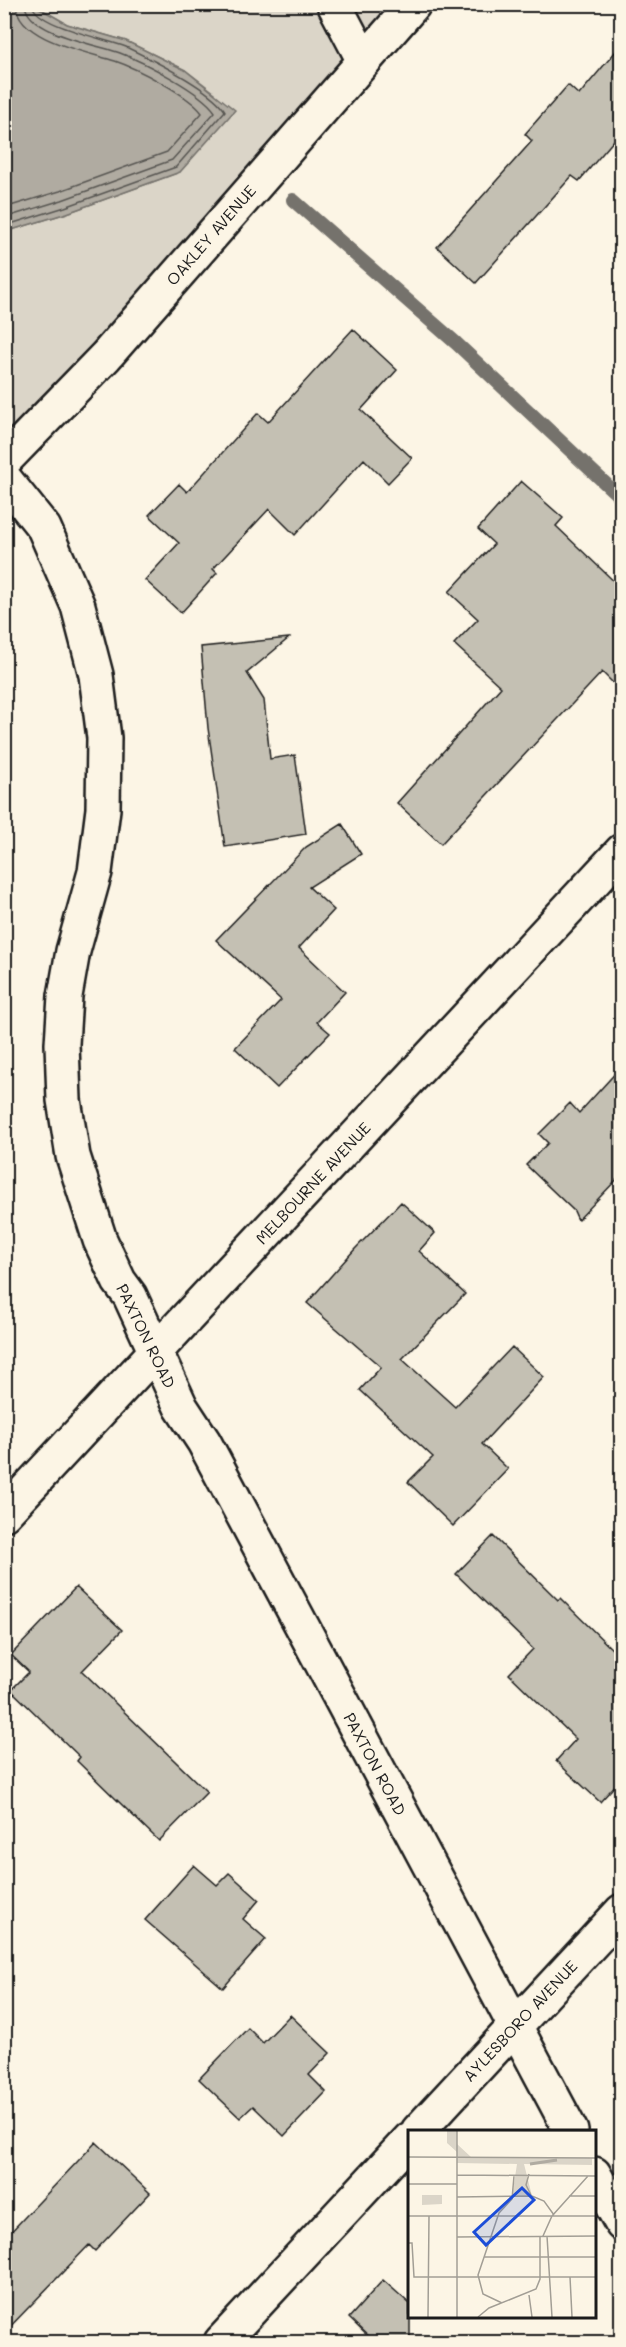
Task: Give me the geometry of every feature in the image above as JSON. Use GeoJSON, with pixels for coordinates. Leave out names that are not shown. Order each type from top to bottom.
{"type":"FeatureCollection","features":[{"type":"Feature","properties":{"kind":"street"},"geometry":{"type":"LineString","coordinates":[[334,4],[364,61]]}},
{"type":"Feature","properties":{"kind":"street","name":"OAKLEY AVENUE"},"geometry":{"type":"LineString","coordinates":[[4,461],[106,356],[414,4]]}},
{"type":"Feature","properties":{"kind":"street","name":"PAXTON ROAD"},"geometry":{"type":"LineString","coordinates":[[4,478],[44,528],[78,606],[96,675],[104,738],[103,809],[95,872],[73,951],[65,996],[62,1044],[64,1100],[73,1156],[100,1240],[119,1281],[130,1296],[181,1407],[204,1442],[570,2130]]}},
{"type":"Feature","properties":{"kind":"street","name":"MELBOURNE AVENUE"},"geometry":{"type":"LineString","coordinates":[[4,1514],[621,851]]}},
{"type":"Feature","properties":{"kind":"street","name":"AYLESBORO AVENUE"},"geometry":{"type":"LineString","coordinates":[[419,2130],[621,1911]]}},
{"type":"Feature","properties":{"kind":"street"},"geometry":{"type":"LineString","coordinates":[[221,2343],[408,2141]]}},
{"type":"Feature","properties":{"kind":"street"},"geometry":{"type":"LineString","coordinates":[[596,2178],[621,2224]]}},
{"type":"Feature","properties":{"kind":"shaded area"},"geometry":{"type":"Polygon","coordinates":[[[34,5],[414,5],[5,461],[5,232],[67,213],[180,172],[215,93],[185,70],[126,41],[67,24],[34,5]]]}},
{"type":"Feature","properties":{"kind":"water"},"geometry":{"type":"Polygon","coordinates":[[[5,4],[34,5],[67,24],[126,41],[185,70],[235,110],[180,172],[67,213],[5,232],[5,4]]]}},
{"type":"Feature","properties":{"kind":"building"},"geometry":{"type":"Polygon","coordinates":[[[621,45],[621,132],[579,181],[572,176],[476,283],[437,247],[532,141],[525,134],[568,85],[579,95],[621,45]]]}},
{"type":"Feature","properties":{"kind":"building"},"geometry":{"type":"Polygon","coordinates":[[[353,329],[397,370],[361,410],[412,458],[388,483],[364,459],[295,535],[269,509],[213,569],[217,573],[181,613],[145,580],[179,543],[149,515],[179,484],[187,492],[258,413],[268,422],[353,329]]]}},
{"type":"Feature","properties":{"kind":"building"},"geometry":{"type":"Polygon","coordinates":[[[521,481],[563,518],[556,526],[621,588],[621,691],[602,672],[441,844],[397,803],[501,687],[454,644],[478,619],[449,592],[494,544],[478,529],[521,481]]]}},
{"type":"Feature","properties":{"kind":"building"},"geometry":{"type":"Polygon","coordinates":[[[289,638],[247,673],[264,700],[270,759],[295,755],[306,834],[225,847],[208,728],[201,647],[289,638]]]}},
{"type":"Feature","properties":{"kind":"building"},"geometry":{"type":"Polygon","coordinates":[[[342,824],[361,854],[309,887],[334,910],[299,948],[345,992],[317,1022],[330,1033],[277,1088],[235,1048],[281,1000],[216,940],[306,847],[342,824]]]}},
{"type":"Feature","properties":{"kind":"building"},"geometry":{"type":"Polygon","coordinates":[[[621,1067],[621,1175],[578,1220],[574,1211],[526,1165],[548,1143],[539,1134],[570,1103],[579,1113],[621,1067]]]}},
{"type":"Feature","properties":{"kind":"building"},"geometry":{"type":"Polygon","coordinates":[[[401,1202],[435,1233],[419,1251],[465,1294],[402,1359],[455,1407],[512,1347],[544,1377],[482,1444],[508,1469],[453,1526],[408,1482],[433,1457],[360,1390],[381,1367],[307,1303],[401,1202]]]}},
{"type":"Feature","properties":{"kind":"building"},"geometry":{"type":"Polygon","coordinates":[[[493,1536],[621,1658],[621,1779],[600,1802],[556,1761],[576,1739],[509,1674],[533,1649],[456,1574],[493,1536]]]}},
{"type":"Feature","properties":{"kind":"building"},"geometry":{"type":"Polygon","coordinates":[[[76,1587],[122,1630],[82,1671],[207,1792],[159,1841],[77,1761],[80,1757],[11,1690],[29,1672],[11,1655],[76,1587]]]}},
{"type":"Feature","properties":{"kind":"building"},"geometry":{"type":"Polygon","coordinates":[[[194,1865],[217,1885],[229,1873],[259,1900],[243,1919],[266,1939],[223,1988],[145,1920],[194,1865]]]}},
{"type":"Feature","properties":{"kind":"building"},"geometry":{"type":"Polygon","coordinates":[[[290,2015],[330,2053],[309,2075],[326,2092],[284,2136],[253,2106],[240,2118],[199,2079],[248,2028],[263,2043],[290,2015]]]}},
{"type":"Feature","properties":{"kind":"building"},"geometry":{"type":"Polygon","coordinates":[[[96,2142],[150,2193],[95,2251],[89,2245],[4,2333],[4,2239],[96,2142]]]}},
{"type":"Feature","properties":{"kind":"building"},"geometry":{"type":"Polygon","coordinates":[[[383,2280],[408,2302],[410,2343],[375,2343],[349,2318],[383,2280]]]}},
{"type":"Feature","properties":{"kind":"waterway"},"geometry":{"type":"LineString","coordinates":[[293,200],[456,343],[622,499]]}}]}
